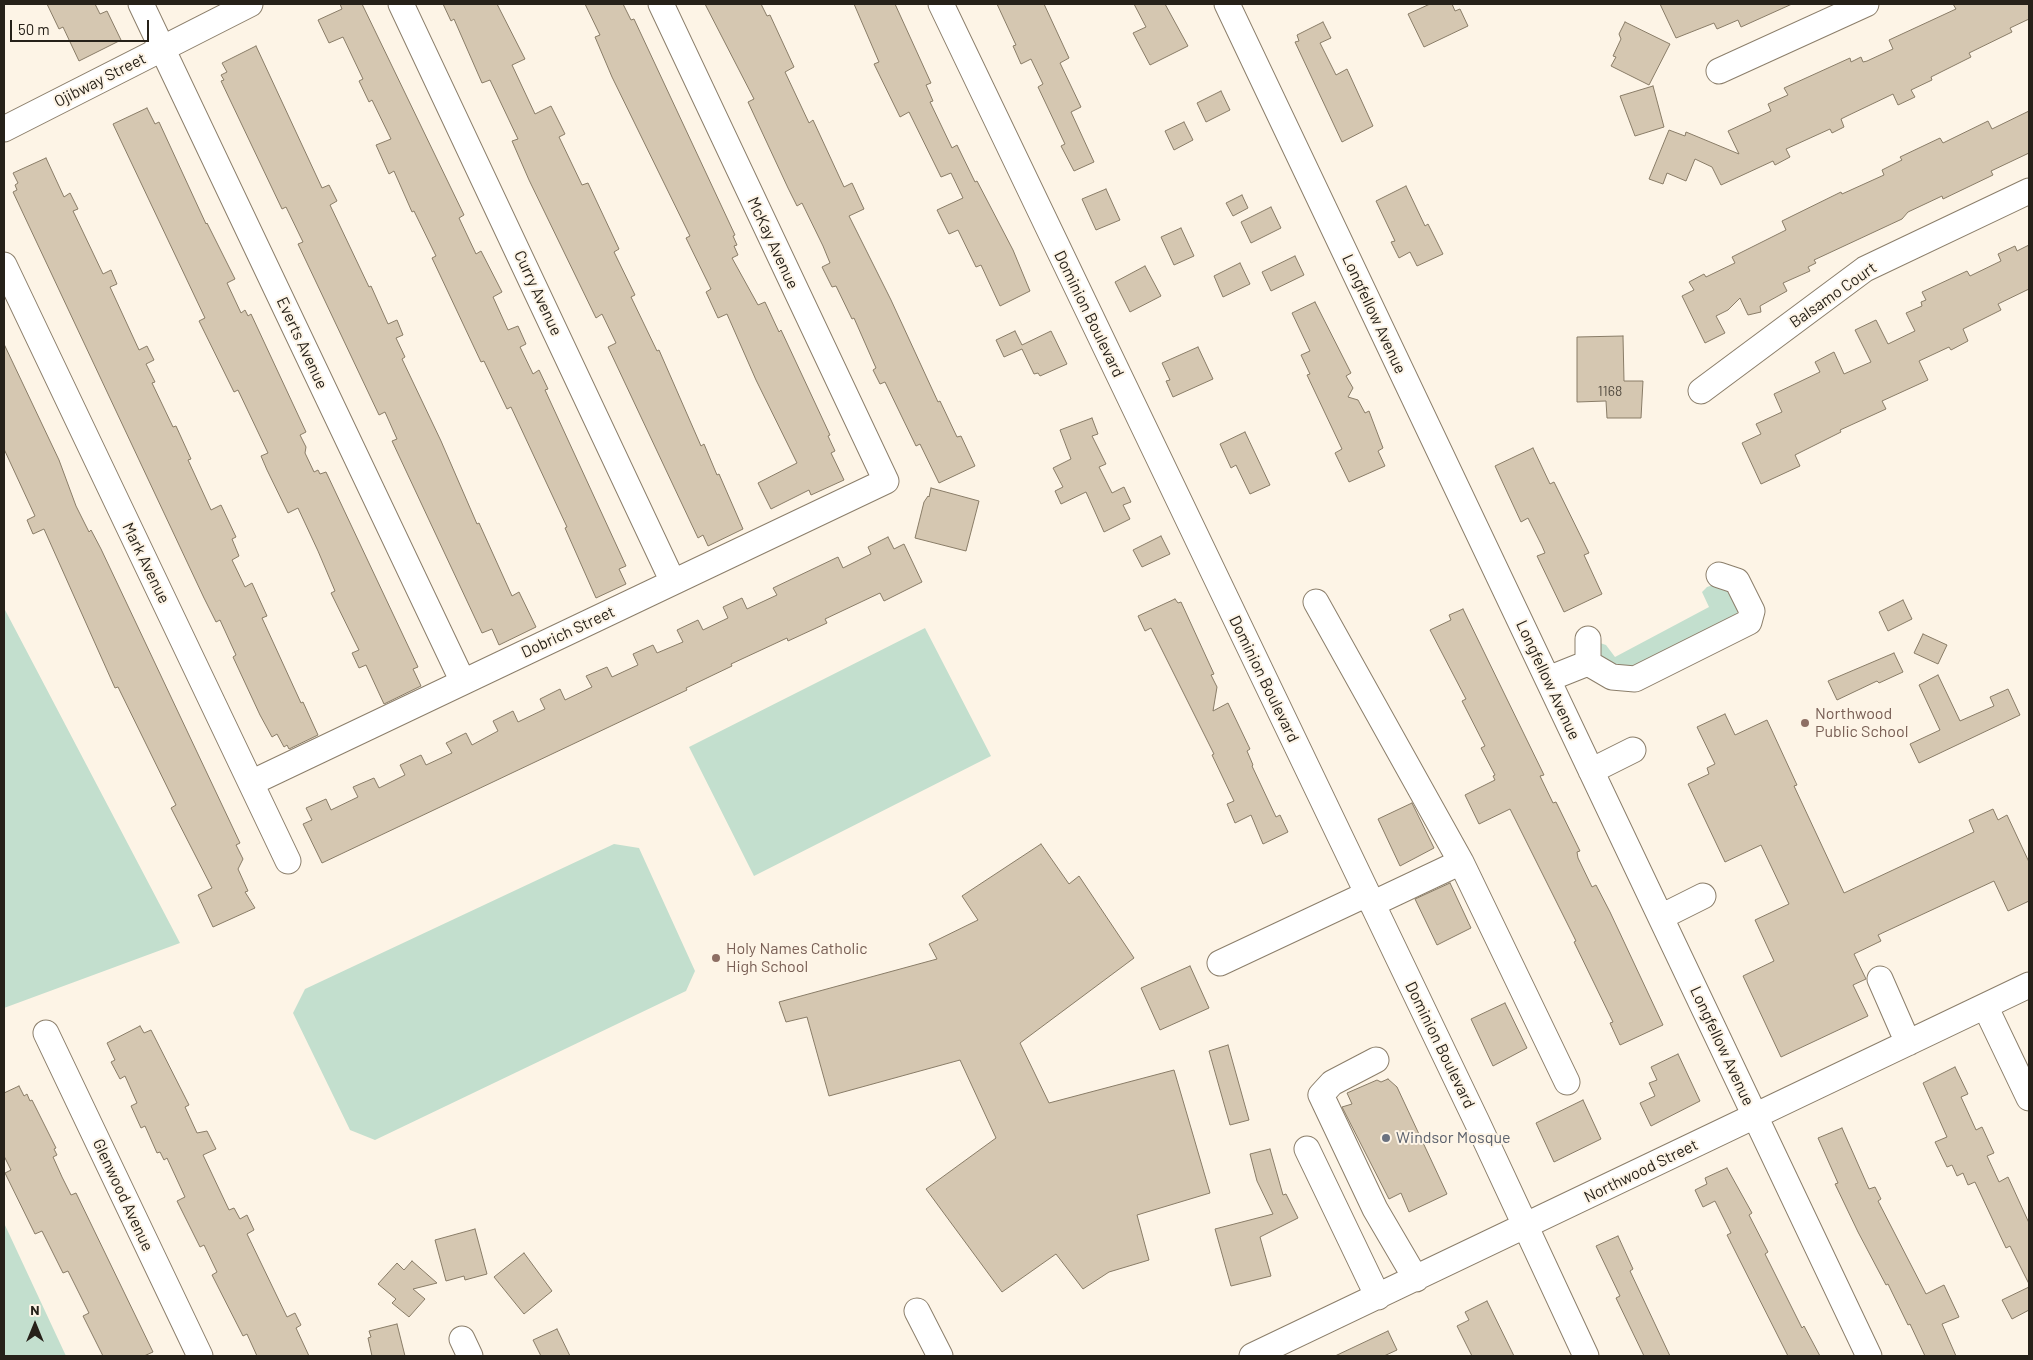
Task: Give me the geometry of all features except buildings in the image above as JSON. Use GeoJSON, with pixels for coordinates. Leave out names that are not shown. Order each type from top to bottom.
{"type":"FeatureCollection","features":[{"type":"Feature","properties":{"kind":"street","name":"Everts Avenue"},"geometry":{"type":"LineString","coordinates":[[141,4],[463,682]]}},
{"type":"Feature","properties":{"kind":"street","name":"Ojibway Street"},"geometry":{"type":"LineString","coordinates":[[4,129],[250,4]]}},
{"type":"Feature","properties":{"kind":"street","name":"Curry Avenue"},"geometry":{"type":"LineString","coordinates":[[402,4],[673,582]]}},
{"type":"Feature","properties":{"kind":"street","name":"McKay Avenue"},"geometry":{"type":"LineString","coordinates":[[661,4],[886,481]]}},
{"type":"Feature","properties":{"kind":"street","name":"Dominion Boulevard"},"geometry":{"type":"LineString","coordinates":[[941,4],[1477,1122],[1524,1227],[1586,1356]]}},
{"type":"Feature","properties":{"kind":"street","name":"Longfellow Avenue"},"geometry":{"type":"LineString","coordinates":[[1226,4],[1869,1356]]}},
{"type":"Feature","properties":{"kind":"street"},"geometry":{"type":"LineString","coordinates":[[1720,71],[1866,4]]}},
{"type":"Feature","properties":{"kind":"street","name":"Balsamo Court"},"geometry":{"type":"LineString","coordinates":[[1701,391],[1865,269],[2029,191]]}},
{"type":"Feature","properties":{"kind":"street","name":"Mark Avenue"},"geometry":{"type":"LineString","coordinates":[[4,265],[288,861]]}},
{"type":"Feature","properties":{"kind":"street","name":"Dobrich Street"},"geometry":{"type":"LineString","coordinates":[[251,783],[886,481]]}},
{"type":"Feature","properties":{"kind":"street"},"geometry":{"type":"LineString","coordinates":[[1548,678],[1588,651],[1612,677],[1635,678],[1749,622],[1752,611],[1737,581],[1718,575]]}},
{"type":"Feature","properties":{"kind":"street"},"geometry":{"type":"LineString","coordinates":[[1316,602],[1461,862],[1567,1082]]}},
{"type":"Feature","properties":{"kind":"street"},"geometry":{"type":"LineString","coordinates":[[1591,771],[1633,750]]}},
{"type":"Feature","properties":{"kind":"street"},"geometry":{"type":"LineString","coordinates":[[1220,963],[1461,862]]}},
{"type":"Feature","properties":{"kind":"street"},"geometry":{"type":"LineString","coordinates":[[1661,917],[1703,896]]}},
{"type":"Feature","properties":{"kind":"street"},"geometry":{"type":"LineString","coordinates":[[1880,979],[1908,1043]]}},
{"type":"Feature","properties":{"kind":"street","name":"Northwood Street"},"geometry":{"type":"LineString","coordinates":[[1252,1356],[1293,1348],[1378,1297],[2029,985]]}},
{"type":"Feature","properties":{"kind":"street"},"geometry":{"type":"LineString","coordinates":[[1986,1006],[2029,1098]]}},
{"type":"Feature","properties":{"kind":"street","name":"Glenwood Avenue"},"geometry":{"type":"LineString","coordinates":[[46,1033],[200,1356]]}},
{"type":"Feature","properties":{"kind":"street"},"geometry":{"type":"LineString","coordinates":[[1376,1060],[1332,1083],[1321,1095],[1375,1209],[1416,1279]]}},
{"type":"Feature","properties":{"kind":"street"},"geometry":{"type":"LineString","coordinates":[[1307,1149],[1378,1297]]}},
{"type":"Feature","properties":{"kind":"street"},"geometry":{"type":"LineString","coordinates":[[917,1311],[940,1356]]}},
{"type":"Feature","properties":{"kind":"green space"},"geometry":{"type":"Polygon","coordinates":[[[1716,584],[1726,585],[1740,608],[1735,617],[1635,670],[1606,661],[1600,654],[1600,643],[1606,645],[1615,657],[1709,607],[1702,592],[1707,587],[1716,584]]]}},
{"type":"Feature","properties":{"kind":"green space"},"geometry":{"type":"Polygon","coordinates":[[[4,608],[180,943],[4,1008],[4,608]]]}},
{"type":"Feature","properties":{"kind":"green space"},"geometry":{"type":"Polygon","coordinates":[[[925,628],[991,756],[754,876],[689,747],[925,628]]]}},
{"type":"Feature","properties":{"kind":"green space"},"geometry":{"type":"Polygon","coordinates":[[[614,844],[639,848],[695,971],[686,991],[375,1140],[350,1130],[293,1013],[305,989],[614,844]]]}},
{"type":"Feature","properties":{"kind":"green space"},"geometry":{"type":"Polygon","coordinates":[[[4,1223],[66,1356],[4,1356],[4,1223]]]}},
{"type":"Feature","properties":{"kind":"place","name":"Northwood Public School"},"geometry":{"type":"Point","coordinates":[1805,723]}},
{"type":"Feature","properties":{"kind":"place","name":"Holy Names Catholic High School"},"geometry":{"type":"Point","coordinates":[716,958]}},
{"type":"Feature","properties":{"kind":"place","name":"Windsor Mosque"},"geometry":{"type":"Point","coordinates":[1386,1138]}}]}
